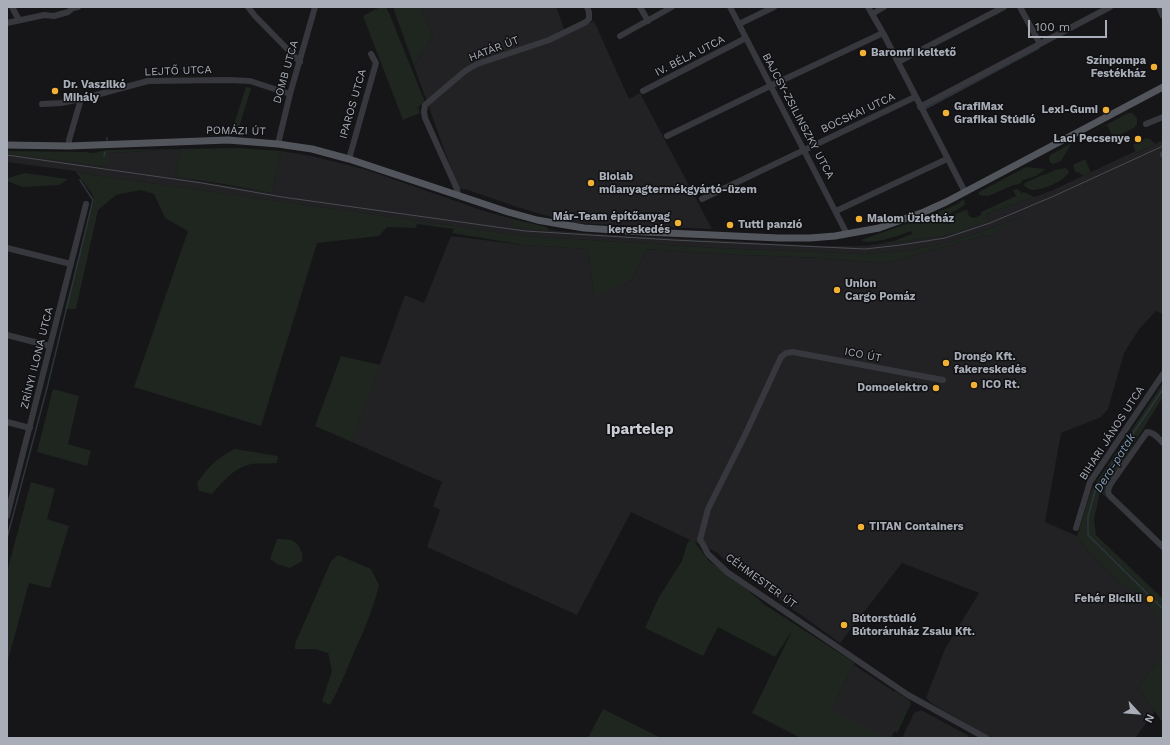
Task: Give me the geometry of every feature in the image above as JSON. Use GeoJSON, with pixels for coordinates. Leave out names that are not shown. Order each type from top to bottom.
{"type":"FeatureCollection","features":[{"type":"Feature","properties":{"kind":"main road","name":"POMÁZI ÚT"},"geometry":{"type":"LineString","coordinates":[[7,145],[69,146],[228,140],[278,144],[312,149],[349,159],[378,170],[537,220],[584,228],[779,238],[816,238],[879,228],[918,215],[965,192],[1163,87]]}},
{"type":"Feature","properties":{"kind":"street"},"geometry":{"type":"LineString","coordinates":[[12,7],[19,20]]}},
{"type":"Feature","properties":{"kind":"street"},"geometry":{"type":"LineString","coordinates":[[248,7],[300,62]]}},
{"type":"Feature","properties":{"kind":"street","name":"DOMB UTCA"},"geometry":{"type":"LineString","coordinates":[[278,144],[290,94],[315,7]]}},
{"type":"Feature","properties":{"kind":"street","name":"HATÁR ÚT"},"geometry":{"type":"LineString","coordinates":[[458,195],[457,189],[425,118],[425,105],[466,70],[477,64],[548,40],[586,22],[589,19],[587,7]]}},
{"type":"Feature","properties":{"kind":"street"},"geometry":{"type":"LineString","coordinates":[[640,7],[648,21]]}},
{"type":"Feature","properties":{"kind":"street"},"geometry":{"type":"LineString","coordinates":[[620,36],[672,7]]}},
{"type":"Feature","properties":{"kind":"street","name":"BAJCSY-ZSILINSZKY UTCA"},"geometry":{"type":"LineString","coordinates":[[730,7],[848,234]]}},
{"type":"Feature","properties":{"kind":"street"},"geometry":{"type":"LineString","coordinates":[[739,24],[774,7]]}},
{"type":"Feature","properties":{"kind":"street"},"geometry":{"type":"LineString","coordinates":[[868,7],[883,33],[965,192]]}},
{"type":"Feature","properties":{"kind":"street"},"geometry":{"type":"LineString","coordinates":[[872,14],[884,7]]}},
{"type":"Feature","properties":{"kind":"street"},"geometry":{"type":"LineString","coordinates":[[898,62],[1004,7]]}},
{"type":"Feature","properties":{"kind":"street"},"geometry":{"type":"LineString","coordinates":[[1020,7],[1040,44]]}},
{"type":"Feature","properties":{"kind":"street"},"geometry":{"type":"LineString","coordinates":[[920,107],[1110,7]]}},
{"type":"Feature","properties":{"kind":"street"},"geometry":{"type":"LineString","coordinates":[[1159,7],[1163,16]]}},
{"type":"Feature","properties":{"kind":"street"},"geometry":{"type":"LineString","coordinates":[[7,23],[44,14],[54,16],[68,12],[74,8]]}},
{"type":"Feature","properties":{"kind":"street"},"geometry":{"type":"LineString","coordinates":[[667,136],[883,33]]}},
{"type":"Feature","properties":{"kind":"street","name":"IV. BÉLA UTCA"},"geometry":{"type":"LineString","coordinates":[[643,91],[746,38]]}},
{"type":"Feature","properties":{"kind":"street","name":"IPAROS UTCA"},"geometry":{"type":"LineString","coordinates":[[349,159],[376,63],[371,54]]}},
{"type":"Feature","properties":{"kind":"street","name":"LEJTŐ UTCA"},"geometry":{"type":"LineString","coordinates":[[42,104],[61,103],[81,99],[148,81],[250,81],[290,94]]}},
{"type":"Feature","properties":{"kind":"street","name":"BOCSKAI UTCA"},"geometry":{"type":"LineString","coordinates":[[702,199],[915,97]]}},
{"type":"Feature","properties":{"kind":"street"},"geometry":{"type":"LineString","coordinates":[[69,146],[70,137],[81,99]]}},
{"type":"Feature","properties":{"kind":"street"},"geometry":{"type":"LineString","coordinates":[[1146,124],[1163,117]]}},
{"type":"Feature","properties":{"kind":"street"},"geometry":{"type":"LineString","coordinates":[[836,211],[947,159]]}},
{"type":"Feature","properties":{"kind":"street","name":"ZRÍNYI ILONA UTCA"},"geometry":{"type":"LineString","coordinates":[[7,516],[86,204]]}},
{"type":"Feature","properties":{"kind":"street"},"geometry":{"type":"LineString","coordinates":[[7,248],[71,264]]}},
{"type":"Feature","properties":{"kind":"street"},"geometry":{"type":"LineString","coordinates":[[7,335],[50,346]]}},
{"type":"Feature","properties":{"kind":"street","name":"ICO ÚT"},"geometry":{"type":"LineString","coordinates":[[781,357],[786,353],[793,352],[943,380]]}},
{"type":"Feature","properties":{"kind":"street","name":"CÉHMESTER ÚT"},"geometry":{"type":"LineString","coordinates":[[781,357],[745,435],[708,509],[700,539],[708,554],[728,572],[908,695],[986,738]]}},
{"type":"Feature","properties":{"kind":"street","name":"BIHARI JÁNOS UTCA"},"geometry":{"type":"LineString","coordinates":[[1076,528],[1090,482],[1163,374]]}},
{"type":"Feature","properties":{"kind":"street"},"geometry":{"type":"LineString","coordinates":[[7,422],[30,428]]}},
{"type":"Feature","properties":{"kind":"street"},"geometry":{"type":"LineString","coordinates":[[1163,443],[1156,436],[1150,432],[1147,432],[1108,488],[1109,495],[1163,547]]}},
{"type":"Feature","properties":{"kind":"shaded area"},"geometry":{"type":"Polygon","coordinates":[[[380,7],[386,7],[389,13],[425,102],[418,107],[420,113],[403,120],[363,16],[380,7]]]}},
{"type":"Feature","properties":{"kind":"shaded area"},"geometry":{"type":"Polygon","coordinates":[[[393,7],[421,7],[433,36],[414,66],[393,7]]]}},
{"type":"Feature","properties":{"kind":"shaded area"},"geometry":{"type":"Polygon","coordinates":[[[421,7],[556,7],[566,34],[594,21],[629,99],[640,93],[712,229],[572,223],[458,188],[414,66],[433,36],[421,7]]]}},
{"type":"Feature","properties":{"kind":"shaded area"},"geometry":{"type":"Polygon","coordinates":[[[246,87],[251,88],[237,134],[231,134],[246,87]]]}},
{"type":"Feature","properties":{"kind":"shaded area"},"geometry":{"type":"Polygon","coordinates":[[[1128,113],[1132,113],[1137,118],[1137,124],[1134,128],[1113,138],[1107,125],[1071,144],[1061,161],[1053,164],[1050,162],[1050,155],[1128,113]]]}},
{"type":"Feature","properties":{"kind":"shaded area"},"geometry":{"type":"Polygon","coordinates":[[[1146,138],[1150,139],[1155,144],[1136,153],[1133,145],[1146,138]]]}},
{"type":"Feature","properties":{"kind":"shaded area"},"geometry":{"type":"Polygon","coordinates":[[[1163,141],[1163,153],[1160,155],[1163,161],[1163,314],[1156,311],[1140,328],[1124,353],[1108,409],[1101,417],[1061,433],[1045,522],[1077,536],[1089,552],[1123,585],[1131,588],[1159,616],[1163,623],[1163,655],[1138,687],[1155,711],[1135,738],[991,738],[931,703],[926,698],[945,649],[979,593],[902,563],[840,643],[730,564],[716,552],[631,512],[577,615],[427,547],[440,510],[433,506],[442,482],[352,442],[405,295],[424,303],[451,236],[524,245],[588,249],[594,295],[632,280],[647,249],[822,258],[886,263],[982,235],[997,236],[994,231],[1022,216],[947,243],[903,251],[865,254],[716,248],[525,236],[7,162],[7,154],[108,167],[108,153],[181,149],[175,177],[272,193],[281,151],[312,156],[367,170],[487,212],[513,219],[513,227],[595,234],[824,246],[865,246],[944,236],[989,220],[986,214],[1051,191],[1136,151],[1137,153],[1163,141]]]}},
{"type":"Feature","properties":{"kind":"shaded area"},"geometry":{"type":"Polygon","coordinates":[[[240,148],[281,151],[272,193],[175,177],[181,149],[108,153],[108,167],[7,154],[7,151],[93,153],[107,150],[240,148]]]}},
{"type":"Feature","properties":{"kind":"shaded area"},"geometry":{"type":"Polygon","coordinates":[[[1085,159],[1091,172],[1083,176],[1080,173],[1075,172],[1073,165],[1085,159]]]}},
{"type":"Feature","properties":{"kind":"shaded area"},"geometry":{"type":"Polygon","coordinates":[[[1026,167],[1046,169],[1036,176],[1023,180],[1021,183],[988,196],[979,195],[979,192],[1026,167]]]}},
{"type":"Feature","properties":{"kind":"shaded area"},"geometry":{"type":"Polygon","coordinates":[[[1066,168],[1069,172],[1067,175],[1063,179],[1053,184],[1033,190],[1030,190],[1024,186],[1025,183],[1042,175],[1066,168]]]}},
{"type":"Feature","properties":{"kind":"shaded area"},"geometry":{"type":"Polygon","coordinates":[[[75,171],[93,175],[525,236],[716,248],[865,254],[903,251],[947,243],[1025,215],[995,231],[997,236],[982,235],[886,263],[822,258],[647,249],[632,280],[594,296],[588,249],[524,245],[452,233],[454,229],[417,224],[416,228],[387,227],[379,236],[317,243],[261,426],[134,387],[188,231],[165,218],[154,194],[140,190],[116,195],[98,210],[76,309],[65,309],[94,200],[91,192],[75,171]]]}},
{"type":"Feature","properties":{"kind":"shaded area"},"geometry":{"type":"Polygon","coordinates":[[[25,173],[68,179],[59,185],[23,187],[7,181],[8,178],[25,173]]]}},
{"type":"Feature","properties":{"kind":"shaded area"},"geometry":{"type":"Polygon","coordinates":[[[1017,189],[1022,194],[1024,192],[1034,197],[986,214],[989,221],[944,236],[865,246],[894,241],[912,234],[911,231],[878,241],[865,242],[861,240],[958,204],[962,200],[964,200],[965,205],[948,215],[948,217],[967,210],[969,216],[974,218],[981,215],[981,212],[1016,196],[1013,190],[1017,189]]]}},
{"type":"Feature","properties":{"kind":"shaded area"},"geometry":{"type":"Polygon","coordinates":[[[513,219],[546,227],[551,231],[513,227],[513,219]]]}},
{"type":"Feature","properties":{"kind":"shaded area"},"geometry":{"type":"Polygon","coordinates":[[[341,356],[380,365],[352,442],[315,426],[341,356]]]}},
{"type":"Feature","properties":{"kind":"shaded area"},"geometry":{"type":"Polygon","coordinates":[[[1163,383],[1163,397],[1106,488],[1106,497],[1100,492],[1094,520],[1096,535],[1163,599],[1163,624],[1155,613],[1134,591],[1123,585],[1089,552],[1077,536],[1093,487],[1163,383]]]}},
{"type":"Feature","properties":{"kind":"shaded area"},"geometry":{"type":"Polygon","coordinates":[[[53,389],[79,396],[68,444],[91,451],[87,466],[37,452],[53,389]]]}},
{"type":"Feature","properties":{"kind":"shaded area"},"geometry":{"type":"Polygon","coordinates":[[[235,449],[278,456],[277,463],[251,464],[245,466],[229,476],[212,494],[199,491],[197,483],[205,472],[218,459],[235,449]]]}},
{"type":"Feature","properties":{"kind":"shaded area"},"geometry":{"type":"Polygon","coordinates":[[[31,482],[55,489],[47,519],[69,526],[50,588],[29,583],[7,664],[7,572],[31,482]]]}},
{"type":"Feature","properties":{"kind":"shaded area"},"geometry":{"type":"Polygon","coordinates":[[[277,539],[294,541],[302,552],[302,561],[290,568],[277,564],[270,559],[277,539]]]}},
{"type":"Feature","properties":{"kind":"shaded area"},"geometry":{"type":"Polygon","coordinates":[[[690,540],[694,541],[708,560],[765,605],[855,663],[831,710],[887,738],[801,738],[752,713],[793,629],[775,657],[718,627],[703,656],[645,628],[659,597],[682,561],[687,544],[690,540]]]}},
{"type":"Feature","properties":{"kind":"shaded area"},"geometry":{"type":"Polygon","coordinates":[[[338,555],[371,569],[379,585],[364,630],[330,705],[322,701],[332,671],[328,653],[315,649],[295,649],[295,644],[331,561],[338,555]]]}},
{"type":"Feature","properties":{"kind":"shaded area"},"geometry":{"type":"Polygon","coordinates":[[[1163,655],[1163,723],[1138,687],[1163,655]]]}},
{"type":"Feature","properties":{"kind":"shaded area"},"geometry":{"type":"Polygon","coordinates":[[[854,665],[907,700],[908,704],[891,738],[835,738],[831,710],[854,665]]]}},
{"type":"Feature","properties":{"kind":"shaded area"},"geometry":{"type":"Polygon","coordinates":[[[895,691],[909,700],[911,703],[897,733],[894,731],[908,704],[907,700],[894,693],[895,691]]]}},
{"type":"Feature","properties":{"kind":"shaded area"},"geometry":{"type":"Polygon","coordinates":[[[603,709],[661,738],[588,738],[603,709]]]}},
{"type":"Feature","properties":{"kind":"shaded area"},"geometry":{"type":"Polygon","coordinates":[[[921,710],[969,736],[968,738],[902,738],[914,713],[921,710]]]}},
{"type":"Feature","properties":{"kind":"waterway"},"geometry":{"type":"LineString","coordinates":[[925,109],[1039,48]]}},
{"type":"Feature","properties":{"kind":"waterway"},"geometry":{"type":"LineString","coordinates":[[104,156],[105,152]]}},
{"type":"Feature","properties":{"kind":"waterway"},"geometry":{"type":"LineString","coordinates":[[7,538],[47,388],[93,200],[80,180]]}},
{"type":"Feature","properties":{"kind":"waterway","name":"Dera-patak"},"geometry":{"type":"LineString","coordinates":[[1163,389],[1096,488],[1088,517],[1088,535],[1163,609]]}},
{"type":"Feature","properties":{"kind":"tram line"},"geometry":{"type":"LineString","coordinates":[[7,155],[202,183],[282,197],[525,231],[865,249],[945,238],[990,223],[1054,196],[1163,146]]}},
{"type":"Feature","properties":{"kind":"place","name":"Baromfi keltető"},"geometry":{"type":"Point","coordinates":[863,53]}},
{"type":"Feature","properties":{"kind":"place","name":"Színpompa Festékház"},"geometry":{"type":"Point","coordinates":[1154,67]}},
{"type":"Feature","properties":{"kind":"place","name":"Dr. Vaszilkó Mihály"},"geometry":{"type":"Point","coordinates":[55,91]}},
{"type":"Feature","properties":{"kind":"place","name":"Lexi-Gumi"},"geometry":{"type":"Point","coordinates":[1106,110]}},
{"type":"Feature","properties":{"kind":"place","name":"GrafiMax Grafikai Stúdió"},"geometry":{"type":"Point","coordinates":[946,113]}},
{"type":"Feature","properties":{"kind":"place","name":"Laci Pecsenye"},"geometry":{"type":"Point","coordinates":[1138,139]}},
{"type":"Feature","properties":{"kind":"place","name":"Biolab műanyagtermékgyártó-üzem"},"geometry":{"type":"Point","coordinates":[591,183]}},
{"type":"Feature","properties":{"kind":"place","name":"Malom Üzletház"},"geometry":{"type":"Point","coordinates":[859,219]}},
{"type":"Feature","properties":{"kind":"place","name":"Már-Team építőanyag kereskedés"},"geometry":{"type":"Point","coordinates":[678,223]}},
{"type":"Feature","properties":{"kind":"place","name":"Tutti panzió"},"geometry":{"type":"Point","coordinates":[730,225]}},
{"type":"Feature","properties":{"kind":"place","name":"Union Cargo Pomáz"},"geometry":{"type":"Point","coordinates":[837,290]}},
{"type":"Feature","properties":{"kind":"place","name":"Drongo Kft. fakereskedés"},"geometry":{"type":"Point","coordinates":[946,363]}},
{"type":"Feature","properties":{"kind":"place","name":"ICO Rt."},"geometry":{"type":"Point","coordinates":[974,385]}},
{"type":"Feature","properties":{"kind":"place","name":"Domoelektro"},"geometry":{"type":"Point","coordinates":[936,388]}},
{"type":"Feature","properties":{"kind":"place","name":"TITAN Containers"},"geometry":{"type":"Point","coordinates":[861,527]}},
{"type":"Feature","properties":{"kind":"place","name":"Fehér Bicikli"},"geometry":{"type":"Point","coordinates":[1150,599]}},
{"type":"Feature","properties":{"kind":"place","name":"Bútorstúdió Bútoráruház Zsalu Kft."},"geometry":{"type":"Point","coordinates":[844,625]}},
{"type":"Feature","properties":{"kind":"district","name":"Ipartelep"},"geometry":{"type":"Point","coordinates":[640,430]}}]}
